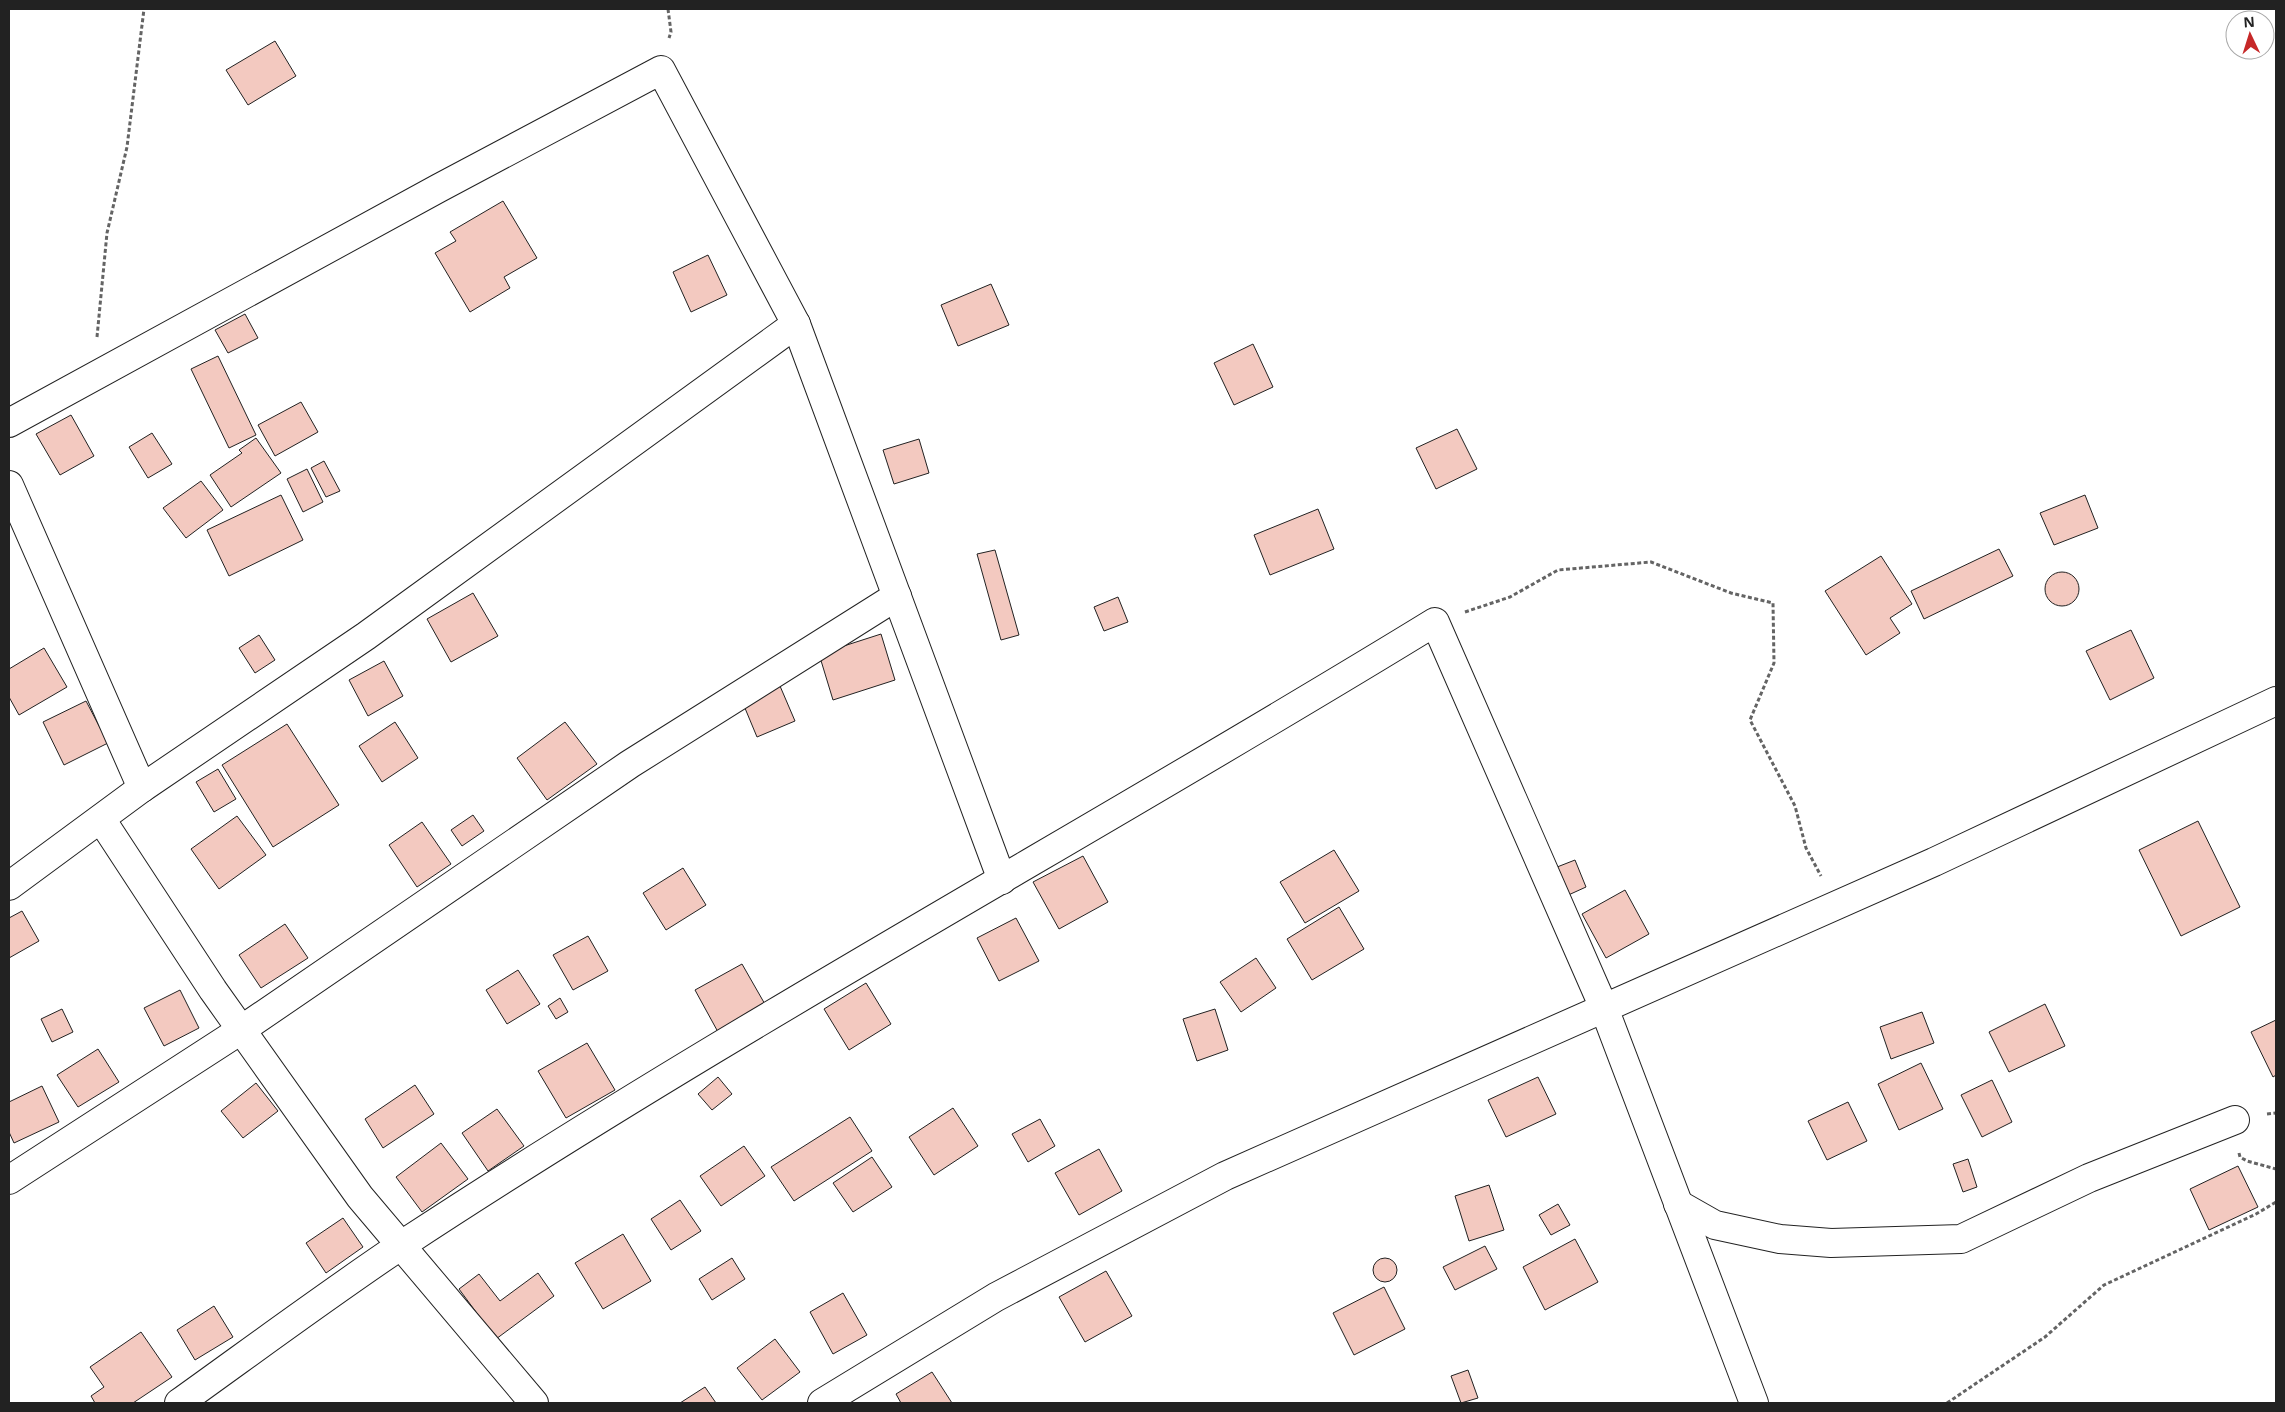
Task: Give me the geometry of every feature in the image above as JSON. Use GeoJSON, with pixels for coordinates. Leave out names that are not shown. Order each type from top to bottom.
{"type":"FeatureCollection","features":[{"type":"Feature","properties":{"kind":"street"},"geometry":{"type":"LineString","coordinates":[[9,423],[439,188],[661,70],[796,324],[1002,880]]}},
{"type":"Feature","properties":{"kind":"street"},"geometry":{"type":"LineString","coordinates":[[9,886],[142,788],[366,636],[796,324]]}},
{"type":"Feature","properties":{"kind":"street"},"geometry":{"type":"LineString","coordinates":[[9,485],[142,788]]}},
{"type":"Feature","properties":{"kind":"street"},"geometry":{"type":"LineString","coordinates":[[9,1180],[241,1030],[630,764],[897,596]]}},
{"type":"Feature","properties":{"kind":"street"},"geometry":{"type":"LineString","coordinates":[[179,1403],[402,1245],[660,1082],[1272,722],[1435,622],[1604,1008],[1754,1403]]}},
{"type":"Feature","properties":{"kind":"street"},"geometry":{"type":"LineString","coordinates":[[822,1403],[996,1297],[1225,1176],[1934,862],[2276,701]]}},
{"type":"Feature","properties":{"kind":"street"},"geometry":{"type":"LineString","coordinates":[[100,819],[241,1030],[360,1197],[534,1403]]}},
{"type":"Feature","properties":{"kind":"street"},"geometry":{"type":"LineString","coordinates":[[1678,1204],[1715,1224],[1780,1239],[1831,1243],[1960,1239],[2089,1178],[2235,1120]]}},
{"type":"Feature","properties":{"kind":"path"},"geometry":{"type":"LineString","coordinates":[[97,338],[107,233],[127,148],[144,9]]}},
{"type":"Feature","properties":{"kind":"path"},"geometry":{"type":"LineString","coordinates":[[1435,622],[1510,597],[1558,570],[1651,562],[1730,593],[1773,603],[1774,663],[1750,720],[1795,806],[1806,848],[1837,905]]}},
{"type":"Feature","properties":{"kind":"path"},"geometry":{"type":"LineString","coordinates":[[1946,1403],[2045,1337],[2104,1285],[2256,1214],[2276,1202]]}},
{"type":"Feature","properties":{"kind":"building"},"geometry":{"type":"Polygon","coordinates":[[[275,41],[296,76],[248,105],[226,70],[275,41]]]}},
{"type":"Feature","properties":{"kind":"building"},"geometry":{"type":"Polygon","coordinates":[[[503,201],[537,258],[504,277],[510,288],[470,312],[435,253],[456,241],[450,232],[503,201]]]}},
{"type":"Feature","properties":{"kind":"building"},"geometry":{"type":"Polygon","coordinates":[[[708,255],[727,295],[691,312],[673,272],[708,255]]]}},
{"type":"Feature","properties":{"kind":"building"},"geometry":{"type":"Polygon","coordinates":[[[991,284],[1009,325],[958,346],[941,305],[991,284]]]}},
{"type":"Feature","properties":{"kind":"building"},"geometry":{"type":"Polygon","coordinates":[[[245,314],[258,338],[228,353],[215,330],[245,314]]]}},
{"type":"Feature","properties":{"kind":"building"},"geometry":{"type":"Polygon","coordinates":[[[1253,344],[1273,387],[1234,405],[1214,363],[1253,344]]]}},
{"type":"Feature","properties":{"kind":"building"},"geometry":{"type":"Polygon","coordinates":[[[218,356],[256,435],[229,448],[191,369],[218,356]]]}},
{"type":"Feature","properties":{"kind":"building"},"geometry":{"type":"Polygon","coordinates":[[[301,402],[318,432],[275,456],[258,425],[301,402]]]}},
{"type":"Feature","properties":{"kind":"building"},"geometry":{"type":"Polygon","coordinates":[[[71,415],[94,456],[60,475],[36,434],[71,415]]]}},
{"type":"Feature","properties":{"kind":"building"},"geometry":{"type":"Polygon","coordinates":[[[1457,429],[1477,469],[1436,489],[1416,448],[1457,429]]]}},
{"type":"Feature","properties":{"kind":"building"},"geometry":{"type":"Polygon","coordinates":[[[152,433],[172,464],[148,478],[129,447],[152,433]]]}},
{"type":"Feature","properties":{"kind":"building"},"geometry":{"type":"Polygon","coordinates":[[[256,438],[281,473],[231,507],[210,475],[242,453],[239,450],[256,438]]]}},
{"type":"Feature","properties":{"kind":"building"},"geometry":{"type":"Polygon","coordinates":[[[919,439],[929,473],[894,484],[883,450],[919,439]]]}},
{"type":"Feature","properties":{"kind":"building"},"geometry":{"type":"Polygon","coordinates":[[[324,461],[340,491],[326,497],[311,468],[324,461]]]}},
{"type":"Feature","properties":{"kind":"building"},"geometry":{"type":"Polygon","coordinates":[[[307,469],[323,502],[303,512],[287,479],[307,469]]]}},
{"type":"Feature","properties":{"kind":"building"},"geometry":{"type":"Polygon","coordinates":[[[201,481],[223,510],[186,538],[163,508],[201,481]]]}},
{"type":"Feature","properties":{"kind":"building"},"geometry":{"type":"Polygon","coordinates":[[[281,495],[303,540],[229,576],[207,530],[281,495]]]}},
{"type":"Feature","properties":{"kind":"building"},"geometry":{"type":"Polygon","coordinates":[[[2085,495],[2098,528],[2054,545],[2040,513],[2085,495]]]}},
{"type":"Feature","properties":{"kind":"building"},"geometry":{"type":"Polygon","coordinates":[[[1318,509],[1334,549],[1270,575],[1254,535],[1318,509]]]}},
{"type":"Feature","properties":{"kind":"building"},"geometry":{"type":"Polygon","coordinates":[[[1999,549],[2013,576],[1924,619],[1911,591],[1999,549]]]}},
{"type":"Feature","properties":{"kind":"building"},"geometry":{"type":"Polygon","coordinates":[[[995,550],[1019,635],[1001,640],[977,554],[995,550]]]}},
{"type":"Feature","properties":{"kind":"building"},"geometry":{"type":"Polygon","coordinates":[[[1881,556],[1912,604],[1890,618],[1900,633],[1866,655],[1825,591],[1881,556]]]}},
{"type":"Feature","properties":{"kind":"building"},"geometry":{"type":"Polygon","coordinates":[[[2062,572],[2069,573],[2074,577],[2078,582],[2078,596],[2074,601],[2069,605],[2062,606],[2055,605],[2050,601],[2046,596],[2045,589],[2046,582],[2050,577],[2055,573],[2062,572]]]}},
{"type":"Feature","properties":{"kind":"building"},"geometry":{"type":"Polygon","coordinates":[[[473,593],[498,636],[451,662],[427,619],[473,593]]]}},
{"type":"Feature","properties":{"kind":"building"},"geometry":{"type":"Polygon","coordinates":[[[1118,597],[1128,622],[1104,631],[1094,607],[1118,597]]]}},
{"type":"Feature","properties":{"kind":"building"},"geometry":{"type":"Polygon","coordinates":[[[2131,630],[2154,678],[2110,700],[2086,651],[2131,630]]]}},
{"type":"Feature","properties":{"kind":"building"},"geometry":{"type":"Polygon","coordinates":[[[881,634],[895,680],[833,700],[819,654],[881,634]]]}},
{"type":"Feature","properties":{"kind":"building"},"geometry":{"type":"Polygon","coordinates":[[[259,635],[275,660],[255,673],[239,648],[259,635]]]}},
{"type":"Feature","properties":{"kind":"building"},"geometry":{"type":"Polygon","coordinates":[[[44,648],[67,687],[19,715],[9,697],[9,669],[44,648]]]}},
{"type":"Feature","properties":{"kind":"building"},"geometry":{"type":"Polygon","coordinates":[[[384,661],[403,696],[368,716],[349,680],[384,661]]]}},
{"type":"Feature","properties":{"kind":"building"},"geometry":{"type":"Polygon","coordinates":[[[780,686],[795,721],[757,737],[742,701],[780,686]]]}},
{"type":"Feature","properties":{"kind":"building"},"geometry":{"type":"Polygon","coordinates":[[[86,701],[108,743],[64,765],[43,722],[86,701]]]}},
{"type":"Feature","properties":{"kind":"building"},"geometry":{"type":"Polygon","coordinates":[[[395,722],[418,758],[382,782],[359,746],[395,722]]]}},
{"type":"Feature","properties":{"kind":"building"},"geometry":{"type":"Polygon","coordinates":[[[565,722],[597,764],[547,800],[517,758],[565,722]]]}},
{"type":"Feature","properties":{"kind":"building"},"geometry":{"type":"Polygon","coordinates":[[[287,724],[339,805],[273,847],[222,765],[287,724]]]}},
{"type":"Feature","properties":{"kind":"building"},"geometry":{"type":"Polygon","coordinates":[[[218,769],[236,799],[214,812],[196,782],[218,769]]]}},
{"type":"Feature","properties":{"kind":"building"},"geometry":{"type":"Polygon","coordinates":[[[473,815],[484,831],[462,846],[451,830],[473,815]]]}},
{"type":"Feature","properties":{"kind":"building"},"geometry":{"type":"Polygon","coordinates":[[[237,816],[266,855],[219,889],[191,849],[237,816]]]}},
{"type":"Feature","properties":{"kind":"building"},"geometry":{"type":"Polygon","coordinates":[[[2198,821],[2240,907],[2181,936],[2139,850],[2198,821]]]}},
{"type":"Feature","properties":{"kind":"building"},"geometry":{"type":"Polygon","coordinates":[[[422,822],[451,864],[417,887],[389,845],[422,822]]]}},
{"type":"Feature","properties":{"kind":"building"},"geometry":{"type":"Polygon","coordinates":[[[1334,850],[1359,891],[1305,923],[1280,882],[1334,850]]]}},
{"type":"Feature","properties":{"kind":"building"},"geometry":{"type":"Polygon","coordinates":[[[1083,856],[1108,902],[1059,929],[1033,882],[1083,856]]]}},
{"type":"Feature","properties":{"kind":"building"},"geometry":{"type":"Polygon","coordinates":[[[1575,860],[1586,887],[1564,897],[1552,869],[1575,860]]]}},
{"type":"Feature","properties":{"kind":"building"},"geometry":{"type":"Polygon","coordinates":[[[683,868],[706,905],[666,930],[643,893],[683,868]]]}},
{"type":"Feature","properties":{"kind":"building"},"geometry":{"type":"Polygon","coordinates":[[[1625,890],[1649,934],[1606,958],[1582,914],[1625,890]]]}},
{"type":"Feature","properties":{"kind":"building"},"geometry":{"type":"Polygon","coordinates":[[[1339,907],[1364,949],[1312,980],[1287,939],[1339,907]]]}},
{"type":"Feature","properties":{"kind":"building"},"geometry":{"type":"Polygon","coordinates":[[[22,911],[39,941],[9,958],[9,918],[22,911]]]}},
{"type":"Feature","properties":{"kind":"building"},"geometry":{"type":"Polygon","coordinates":[[[1016,918],[1039,961],[999,981],[977,938],[1016,918]]]}},
{"type":"Feature","properties":{"kind":"building"},"geometry":{"type":"Polygon","coordinates":[[[285,924],[308,958],[261,988],[239,955],[285,924]]]}},
{"type":"Feature","properties":{"kind":"building"},"geometry":{"type":"Polygon","coordinates":[[[588,936],[608,971],[573,990],[553,955],[588,936]]]}},
{"type":"Feature","properties":{"kind":"building"},"geometry":{"type":"Polygon","coordinates":[[[1256,958],[1276,988],[1241,1012],[1220,982],[1256,958]]]}},
{"type":"Feature","properties":{"kind":"building"},"geometry":{"type":"Polygon","coordinates":[[[742,964],[766,1006],[718,1032],[695,990],[742,964]]]}},
{"type":"Feature","properties":{"kind":"building"},"geometry":{"type":"Polygon","coordinates":[[[518,970],[540,1004],[507,1024],[486,990],[518,970]]]}},
{"type":"Feature","properties":{"kind":"building"},"geometry":{"type":"Polygon","coordinates":[[[866,983],[891,1024],[849,1050],[824,1009],[866,983]]]}},
{"type":"Feature","properties":{"kind":"building"},"geometry":{"type":"Polygon","coordinates":[[[180,990],[199,1028],[164,1046],[144,1008],[180,990]]]}},
{"type":"Feature","properties":{"kind":"building"},"geometry":{"type":"Polygon","coordinates":[[[560,998],[568,1012],[556,1019],[548,1006],[560,998]]]}},
{"type":"Feature","properties":{"kind":"building"},"geometry":{"type":"Polygon","coordinates":[[[2045,1004],[2065,1046],[2009,1072],[1989,1032],[2045,1004]]]}},
{"type":"Feature","properties":{"kind":"building"},"geometry":{"type":"Polygon","coordinates":[[[62,1009],[73,1032],[52,1042],[41,1019],[62,1009]]]}},
{"type":"Feature","properties":{"kind":"building"},"geometry":{"type":"Polygon","coordinates":[[[1215,1009],[1228,1050],[1197,1061],[1183,1019],[1215,1009]]]}},
{"type":"Feature","properties":{"kind":"building"},"geometry":{"type":"Polygon","coordinates":[[[1922,1012],[1934,1043],[1891,1059],[1880,1027],[1922,1012]]]}},
{"type":"Feature","properties":{"kind":"building"},"geometry":{"type":"Polygon","coordinates":[[[2276,1020],[2276,1075],[2273,1077],[2251,1032],[2276,1020]]]}},
{"type":"Feature","properties":{"kind":"building"},"geometry":{"type":"Polygon","coordinates":[[[587,1043],[615,1090],[566,1118],[538,1071],[587,1043]]]}},
{"type":"Feature","properties":{"kind":"building"},"geometry":{"type":"Polygon","coordinates":[[[98,1049],[119,1082],[78,1107],[57,1075],[98,1049]]]}},
{"type":"Feature","properties":{"kind":"building"},"geometry":{"type":"Polygon","coordinates":[[[1921,1063],[1943,1109],[1899,1130],[1878,1084],[1921,1063]]]}},
{"type":"Feature","properties":{"kind":"building"},"geometry":{"type":"Polygon","coordinates":[[[718,1077],[732,1094],[712,1110],[698,1094],[718,1077]]]}},
{"type":"Feature","properties":{"kind":"building"},"geometry":{"type":"Polygon","coordinates":[[[1538,1077],[1556,1114],[1506,1137],[1488,1100],[1538,1077]]]}},
{"type":"Feature","properties":{"kind":"building"},"geometry":{"type":"Polygon","coordinates":[[[1992,1080],[2012,1122],[1982,1137],[1961,1095],[1992,1080]]]}},
{"type":"Feature","properties":{"kind":"building"},"geometry":{"type":"Polygon","coordinates":[[[256,1083],[278,1111],[243,1138],[221,1111],[256,1083]]]}},
{"type":"Feature","properties":{"kind":"building"},"geometry":{"type":"Polygon","coordinates":[[[415,1085],[434,1114],[383,1148],[365,1119],[415,1085]]]}},
{"type":"Feature","properties":{"kind":"building"},"geometry":{"type":"Polygon","coordinates":[[[42,1086],[59,1122],[14,1143],[9,1132],[9,1102],[42,1086]]]}},
{"type":"Feature","properties":{"kind":"building"},"geometry":{"type":"Polygon","coordinates":[[[1848,1102],[1867,1141],[1827,1160],[1808,1121],[1848,1102]]]}},
{"type":"Feature","properties":{"kind":"building"},"geometry":{"type":"Polygon","coordinates":[[[953,1108],[978,1146],[934,1175],[909,1137],[953,1108]]]}},
{"type":"Feature","properties":{"kind":"building"},"geometry":{"type":"Polygon","coordinates":[[[497,1109],[524,1146],[488,1171],[462,1133],[497,1109]]]}},
{"type":"Feature","properties":{"kind":"building"},"geometry":{"type":"Polygon","coordinates":[[[850,1117],[872,1151],[794,1201],[771,1167],[850,1117]]]}},
{"type":"Feature","properties":{"kind":"building"},"geometry":{"type":"Polygon","coordinates":[[[1040,1119],[1055,1146],[1028,1162],[1012,1134],[1040,1119]]]}},
{"type":"Feature","properties":{"kind":"building"},"geometry":{"type":"Polygon","coordinates":[[[441,1143],[468,1179],[422,1212],[396,1177],[441,1143]]]}},
{"type":"Feature","properties":{"kind":"building"},"geometry":{"type":"Polygon","coordinates":[[[744,1146],[765,1176],[721,1206],[700,1176],[744,1146]]]}},
{"type":"Feature","properties":{"kind":"building"},"geometry":{"type":"Polygon","coordinates":[[[1099,1149],[1122,1191],[1079,1215],[1055,1173],[1099,1149]]]}},
{"type":"Feature","properties":{"kind":"building"},"geometry":{"type":"Polygon","coordinates":[[[872,1157],[892,1187],[853,1212],[833,1183],[872,1157]]]}},
{"type":"Feature","properties":{"kind":"building"},"geometry":{"type":"Polygon","coordinates":[[[1968,1159],[1977,1187],[1963,1192],[1953,1164],[1968,1159]]]}},
{"type":"Feature","properties":{"kind":"building"},"geometry":{"type":"Polygon","coordinates":[[[2238,1166],[2258,1207],[2209,1230],[2190,1189],[2238,1166]]]}},
{"type":"Feature","properties":{"kind":"building"},"geometry":{"type":"Polygon","coordinates":[[[1489,1185],[1504,1230],[1469,1241],[1455,1196],[1489,1185]]]}},
{"type":"Feature","properties":{"kind":"building"},"geometry":{"type":"Polygon","coordinates":[[[680,1200],[701,1231],[671,1250],[651,1219],[680,1200]]]}},
{"type":"Feature","properties":{"kind":"building"},"geometry":{"type":"Polygon","coordinates":[[[1558,1204],[1570,1225],[1551,1235],[1539,1215],[1558,1204]]]}},
{"type":"Feature","properties":{"kind":"building"},"geometry":{"type":"Polygon","coordinates":[[[343,1218],[363,1247],[326,1273],[306,1243],[343,1218]]]}},
{"type":"Feature","properties":{"kind":"building"},"geometry":{"type":"Polygon","coordinates":[[[623,1234],[651,1281],[603,1309],[575,1263],[623,1234]]]}},
{"type":"Feature","properties":{"kind":"building"},"geometry":{"type":"Polygon","coordinates":[[[1575,1239],[1598,1282],[1545,1310],[1523,1267],[1575,1239]]]}},
{"type":"Feature","properties":{"kind":"building"},"geometry":{"type":"Polygon","coordinates":[[[1485,1246],[1497,1269],[1455,1290],[1443,1267],[1485,1246]]]}},
{"type":"Feature","properties":{"kind":"building"},"geometry":{"type":"Polygon","coordinates":[[[732,1258],[745,1279],[712,1300],[699,1279],[732,1258]]]}},
{"type":"Feature","properties":{"kind":"building"},"geometry":{"type":"Polygon","coordinates":[[[1385,1258],[1393,1262],[1397,1270],[1393,1278],[1385,1282],[1377,1278],[1373,1270],[1377,1262],[1385,1258]]]}},
{"type":"Feature","properties":{"kind":"building"},"geometry":{"type":"Polygon","coordinates":[[[1106,1271],[1132,1316],[1085,1342],[1059,1297],[1106,1271]]]}},
{"type":"Feature","properties":{"kind":"building"},"geometry":{"type":"Polygon","coordinates":[[[538,1273],[554,1296],[496,1339],[459,1289],[479,1274],[500,1301],[538,1273]]]}},
{"type":"Feature","properties":{"kind":"building"},"geometry":{"type":"Polygon","coordinates":[[[1384,1287],[1405,1329],[1354,1355],[1333,1313],[1384,1287]]]}},
{"type":"Feature","properties":{"kind":"building"},"geometry":{"type":"Polygon","coordinates":[[[843,1293],[867,1335],[833,1354],[810,1312],[843,1293]]]}},
{"type":"Feature","properties":{"kind":"building"},"geometry":{"type":"Polygon","coordinates":[[[214,1306],[233,1337],[195,1360],[177,1330],[214,1306]]]}},
{"type":"Feature","properties":{"kind":"building"},"geometry":{"type":"Polygon","coordinates":[[[141,1332],[172,1377],[133,1403],[95,1403],[91,1396],[104,1387],[90,1367],[141,1332]]]}},
{"type":"Feature","properties":{"kind":"building"},"geometry":{"type":"Polygon","coordinates":[[[775,1339],[800,1372],[762,1400],[737,1368],[775,1339]]]}},
{"type":"Feature","properties":{"kind":"building"},"geometry":{"type":"Polygon","coordinates":[[[1468,1370],[1478,1398],[1461,1403],[1451,1376],[1468,1370]]]}},
{"type":"Feature","properties":{"kind":"building"},"geometry":{"type":"Polygon","coordinates":[[[932,1372],[952,1403],[901,1403],[896,1394],[932,1372]]]}},
{"type":"Feature","properties":{"kind":"building"},"geometry":{"type":"Polygon","coordinates":[[[705,1387],[716,1403],[680,1403],[705,1387]]]}}]}
